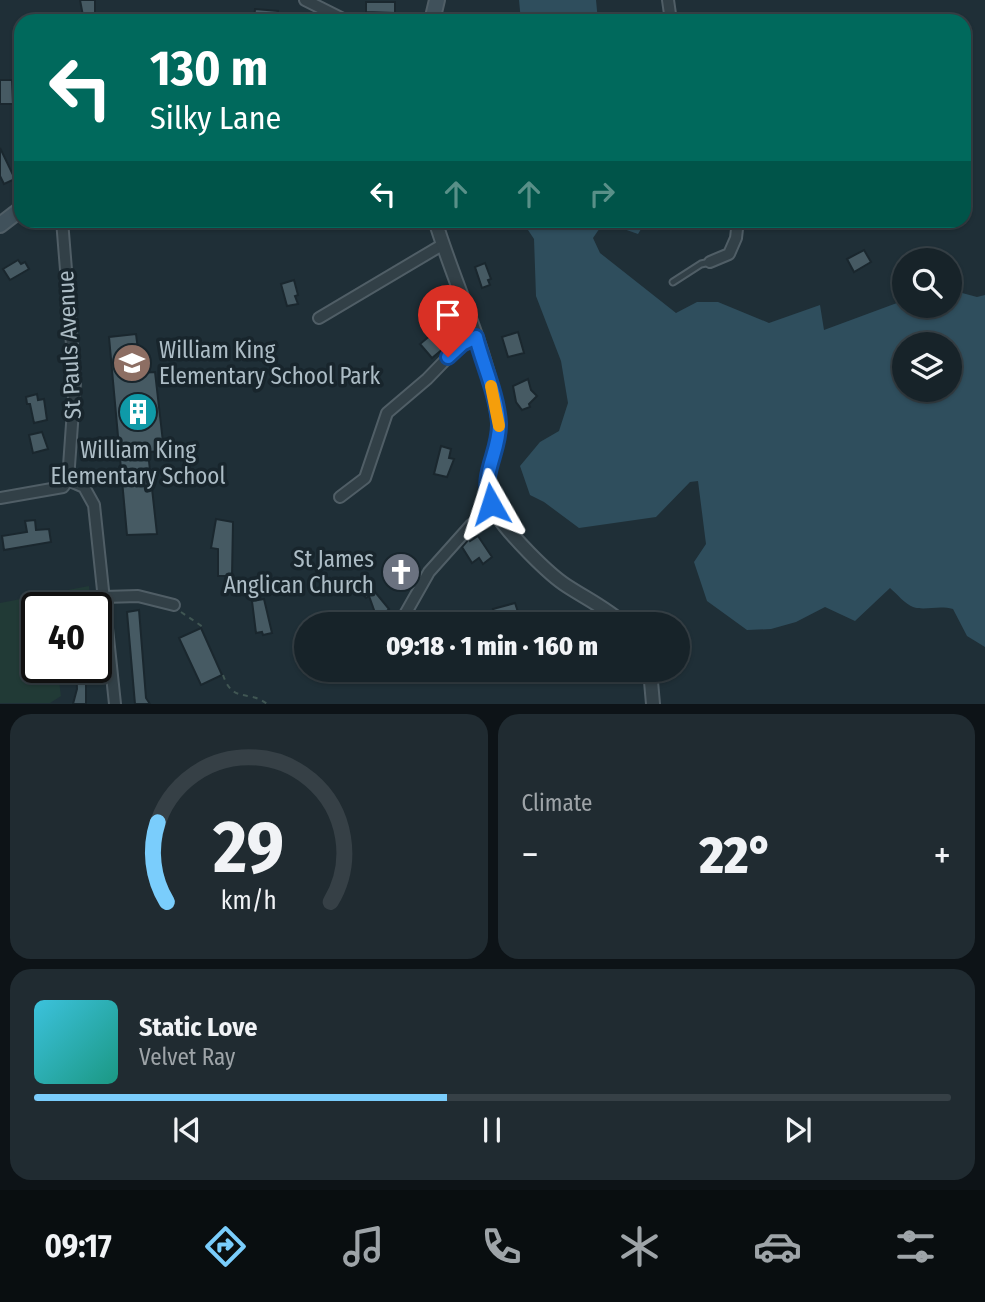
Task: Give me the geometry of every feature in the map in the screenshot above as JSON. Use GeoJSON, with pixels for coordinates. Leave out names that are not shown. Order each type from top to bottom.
{"type":"FeatureCollection","features":[{"type":"Feature","properties":{"kind":"main road"},"geometry":{"type":"LineString","coordinates":[[0,225],[14,214]]}},
{"type":"Feature","properties":{"kind":"street"},"geometry":{"type":"LineString","coordinates":[[305,0],[333,14]]}},
{"type":"Feature","properties":{"kind":"street","name":"St Pauls Avenue"},"geometry":{"type":"LineString","coordinates":[[63,228],[75,389],[68,480]]}},
{"type":"Feature","properties":{"kind":"street"},"geometry":{"type":"LineString","coordinates":[[437,228],[476,337],[499,419],[497,444],[486,478],[487,493],[494,509],[504,525],[565,585],[609,612]]}},
{"type":"Feature","properties":{"kind":"street"},"geometry":{"type":"LineString","coordinates":[[710,262],[729,254],[737,228]]}},
{"type":"Feature","properties":{"kind":"street"},"geometry":{"type":"LineString","coordinates":[[319,318],[442,245]]}},
{"type":"Feature","properties":{"kind":"street"},"geometry":{"type":"LineString","coordinates":[[340,497],[358,487],[367,475],[382,420],[387,413],[427,379],[457,348],[476,337]]}},
{"type":"Feature","properties":{"kind":"street"},"geometry":{"type":"LineString","coordinates":[[0,498],[63,487],[68,480],[84,487],[94,505],[103,592]]}},
{"type":"Feature","properties":{"kind":"street"},"geometry":{"type":"LineString","coordinates":[[406,612],[429,572],[471,525],[494,509]]}},
{"type":"Feature","properties":{"kind":"street"},"geometry":{"type":"LineString","coordinates":[[112,597],[138,596],[174,605]]}},
{"type":"Feature","properties":{"kind":"street"},"geometry":{"type":"LineString","coordinates":[[112,675],[115,704]]}},
{"type":"Feature","properties":{"kind":"street"},"geometry":{"type":"LineString","coordinates":[[651,682],[653,704]]}},
{"type":"Feature","properties":{"kind":"lane"},"geometry":{"type":"LineString","coordinates":[[673,282],[701,264],[710,262]]}},
{"type":"Feature","properties":{"kind":"path"},"geometry":{"type":"LineString","coordinates":[[174,605],[189,620],[204,627]]}},
{"type":"Feature","properties":{"kind":"path"},"geometry":{"type":"LineString","coordinates":[[223,675],[233,694],[243,698],[260,698],[267,704]]}},
{"type":"Feature","properties":{"kind":"green space"},"geometry":{"type":"Polygon","coordinates":[[[89,586],[90,592],[58,592],[89,586]]]}},
{"type":"Feature","properties":{"kind":"green space"},"geometry":{"type":"Polygon","coordinates":[[[21,599],[21,683],[59,683],[61,696],[50,703],[0,703],[0,603],[21,599]]]}},
{"type":"Feature","properties":{"kind":"water"},"geometry":{"type":"Polygon","coordinates":[[[519,0],[596,0],[597,14],[520,14],[519,0]]]}},
{"type":"Feature","properties":{"kind":"water"},"geometry":{"type":"Polygon","coordinates":[[[527,228],[600,228],[593,238],[600,253],[676,313],[697,302],[718,302],[769,323],[820,305],[824,330],[892,305],[892,318],[962,318],[962,293],[977,297],[985,295],[985,647],[967,636],[953,609],[913,607],[890,588],[855,621],[825,607],[796,622],[771,629],[747,630],[707,601],[694,562],[706,544],[698,481],[690,482],[656,517],[579,528],[530,495],[520,466],[540,442],[559,431],[568,403],[561,361],[536,296],[534,239],[527,228]]]}},
{"type":"Feature","properties":{"kind":"water"},"geometry":{"type":"Polygon","coordinates":[[[621,228],[642,228],[638,234],[621,228]]]}},
{"type":"Feature","properties":{"kind":"building"},"geometry":{"type":"Polygon","coordinates":[[[80,0],[95,0],[95,14],[83,14],[80,0]]]}},
{"type":"Feature","properties":{"kind":"building"},"geometry":{"type":"Polygon","coordinates":[[[366,2],[395,2],[395,13],[366,12],[366,2]]]}},
{"type":"Feature","properties":{"kind":"building"},"geometry":{"type":"Polygon","coordinates":[[[255,9],[278,11],[278,14],[255,14],[255,9]]]}},
{"type":"Feature","properties":{"kind":"building"},"geometry":{"type":"Polygon","coordinates":[[[0,80],[12,80],[13,104],[0,104],[0,80]]]}},
{"type":"Feature","properties":{"kind":"building"},"geometry":{"type":"Polygon","coordinates":[[[0,148],[14,179],[4,184],[0,176],[0,148]]]}},
{"type":"Feature","properties":{"kind":"building"},"geometry":{"type":"Polygon","coordinates":[[[864,250],[871,262],[854,272],[847,259],[864,250]]]}},
{"type":"Feature","properties":{"kind":"building"},"geometry":{"type":"Polygon","coordinates":[[[18,260],[21,264],[25,262],[29,269],[10,280],[3,269],[18,260]]]}},
{"type":"Feature","properties":{"kind":"building"},"geometry":{"type":"Polygon","coordinates":[[[485,263],[491,279],[488,280],[490,285],[482,288],[475,267],[485,263]]]}},
{"type":"Feature","properties":{"kind":"building"},"geometry":{"type":"Polygon","coordinates":[[[294,280],[298,304],[287,306],[281,284],[294,280]]]}},
{"type":"Feature","properties":{"kind":"building"},"geometry":{"type":"Polygon","coordinates":[[[518,332],[524,353],[508,357],[502,337],[518,332]]]}},
{"type":"Feature","properties":{"kind":"building","name":"William King Elementary School"},"geometry":{"type":"Polygon","coordinates":[[[136,334],[141,373],[155,372],[164,451],[148,452],[157,534],[127,535],[109,337],[136,334]]]}},
{"type":"Feature","properties":{"kind":"building"},"geometry":{"type":"Polygon","coordinates":[[[432,334],[444,348],[432,358],[420,344],[432,334]]]}},
{"type":"Feature","properties":{"kind":"building"},"geometry":{"type":"Polygon","coordinates":[[[528,379],[531,390],[537,396],[529,404],[530,407],[522,410],[516,402],[513,386],[528,379]]]}},
{"type":"Feature","properties":{"kind":"building"},"geometry":{"type":"Polygon","coordinates":[[[37,394],[38,400],[44,399],[47,420],[34,423],[26,397],[37,394]]]}},
{"type":"Feature","properties":{"kind":"building"},"geometry":{"type":"Polygon","coordinates":[[[42,432],[48,449],[33,453],[29,435],[42,432]]]}},
{"type":"Feature","properties":{"kind":"building"},"geometry":{"type":"Polygon","coordinates":[[[441,446],[451,449],[449,458],[454,459],[447,477],[434,474],[441,446]]]}},
{"type":"Feature","properties":{"kind":"building"},"geometry":{"type":"Polygon","coordinates":[[[216,519],[233,522],[232,576],[218,576],[218,549],[211,548],[216,519]]]}},
{"type":"Feature","properties":{"kind":"building"},"geometry":{"type":"Polygon","coordinates":[[[35,520],[36,530],[49,529],[51,542],[4,550],[2,536],[27,532],[25,521],[35,520]]]}},
{"type":"Feature","properties":{"kind":"building"},"geometry":{"type":"Polygon","coordinates":[[[478,536],[492,557],[483,564],[479,558],[472,563],[462,547],[469,539],[470,541],[478,536]]]}},
{"type":"Feature","properties":{"kind":"building"},"geometry":{"type":"Polygon","coordinates":[[[362,576],[389,609],[386,612],[372,612],[374,610],[369,596],[366,598],[360,591],[365,587],[362,576]]]}},
{"type":"Feature","properties":{"kind":"building"},"geometry":{"type":"Polygon","coordinates":[[[264,599],[272,633],[263,635],[262,632],[256,633],[252,601],[264,599]]]}},
{"type":"Feature","properties":{"kind":"building"},"geometry":{"type":"Polygon","coordinates":[[[515,603],[518,612],[494,612],[493,609],[515,603]]]}},
{"type":"Feature","properties":{"kind":"building"},"geometry":{"type":"Polygon","coordinates":[[[139,610],[146,698],[150,704],[135,704],[127,612],[139,610]]]}},
{"type":"Feature","properties":{"kind":"building"},"geometry":{"type":"Polygon","coordinates":[[[201,628],[222,675],[201,685],[179,638],[201,628]]]}},
{"type":"Feature","properties":{"kind":"building"},"geometry":{"type":"Polygon","coordinates":[[[77,683],[86,683],[86,704],[73,704],[77,683]]]}},
{"type":"Feature","properties":{"kind":"slow traffic"},"geometry":{"type":"LineString","coordinates":[[491,386],[499,426]]}},
{"type":"Feature","properties":{"kind":"place","name":"William King Elementary School Park"},"geometry":{"type":"Point","coordinates":[132,363]}},
{"type":"Feature","properties":{"kind":"place","name":"William King Elementary School"},"geometry":{"type":"Point","coordinates":[138,412]}},
{"type":"Feature","properties":{"kind":"place","name":"St James Anglican Church"},"geometry":{"type":"Point","coordinates":[401,572]}},
{"type":"Feature","properties":{"kind":"route"},"geometry":{"type":"LineString","coordinates":[[448,357],[462,344],[476,337],[499,419],[497,444],[486,478],[491,504]]}}]}
